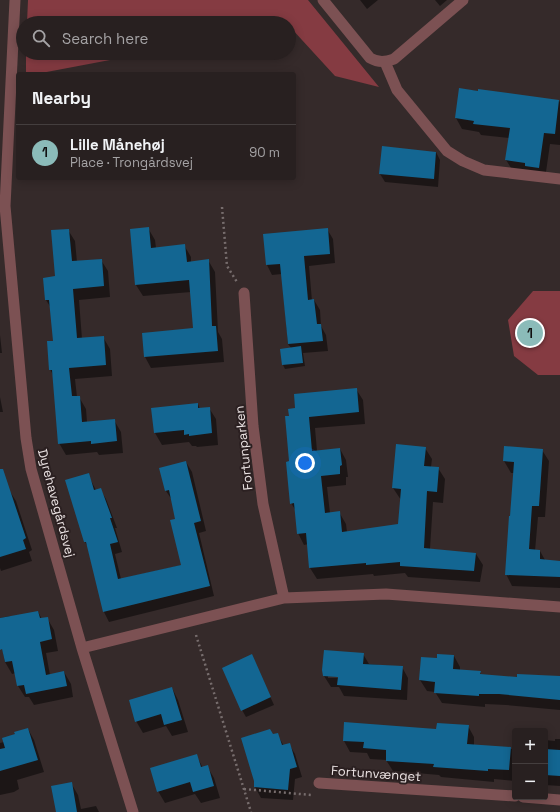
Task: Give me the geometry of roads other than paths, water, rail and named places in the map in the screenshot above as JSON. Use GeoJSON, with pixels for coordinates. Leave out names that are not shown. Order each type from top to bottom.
{"type":"FeatureCollection","features":[{"type":"Feature","properties":{"kind":"street","name":"Dyrehavegårdsvej"},"geometry":{"type":"LineString","coordinates":[[14,0],[5,206],[26,438],[31,469],[82,648],[133,812]]}},
{"type":"Feature","properties":{"kind":"street"},"geometry":{"type":"LineString","coordinates":[[323,0],[370,58],[377,62],[386,62],[394,59],[463,0]]}},
{"type":"Feature","properties":{"kind":"street"},"geometry":{"type":"LineString","coordinates":[[386,62],[397,90],[447,151],[463,161],[484,170],[560,178]]}},
{"type":"Feature","properties":{"kind":"street","name":"Fortunparken"},"geometry":{"type":"LineString","coordinates":[[244,293],[253,426],[263,504],[284,598]]}},
{"type":"Feature","properties":{"kind":"street"},"geometry":{"type":"LineString","coordinates":[[82,648],[284,598],[386,594],[560,607]]}},
{"type":"Feature","properties":{"kind":"street","name":"Fortunvænget"},"geometry":{"type":"LineString","coordinates":[[319,783],[512,796]]}},
{"type":"Feature","properties":{"kind":"street"},"geometry":{"type":"LineString","coordinates":[[548,799],[560,800]]}},
{"type":"Feature","properties":{"kind":"place","name":"Lille Månehøj"},"geometry":{"type":"Point","coordinates":[530,333]}}]}
